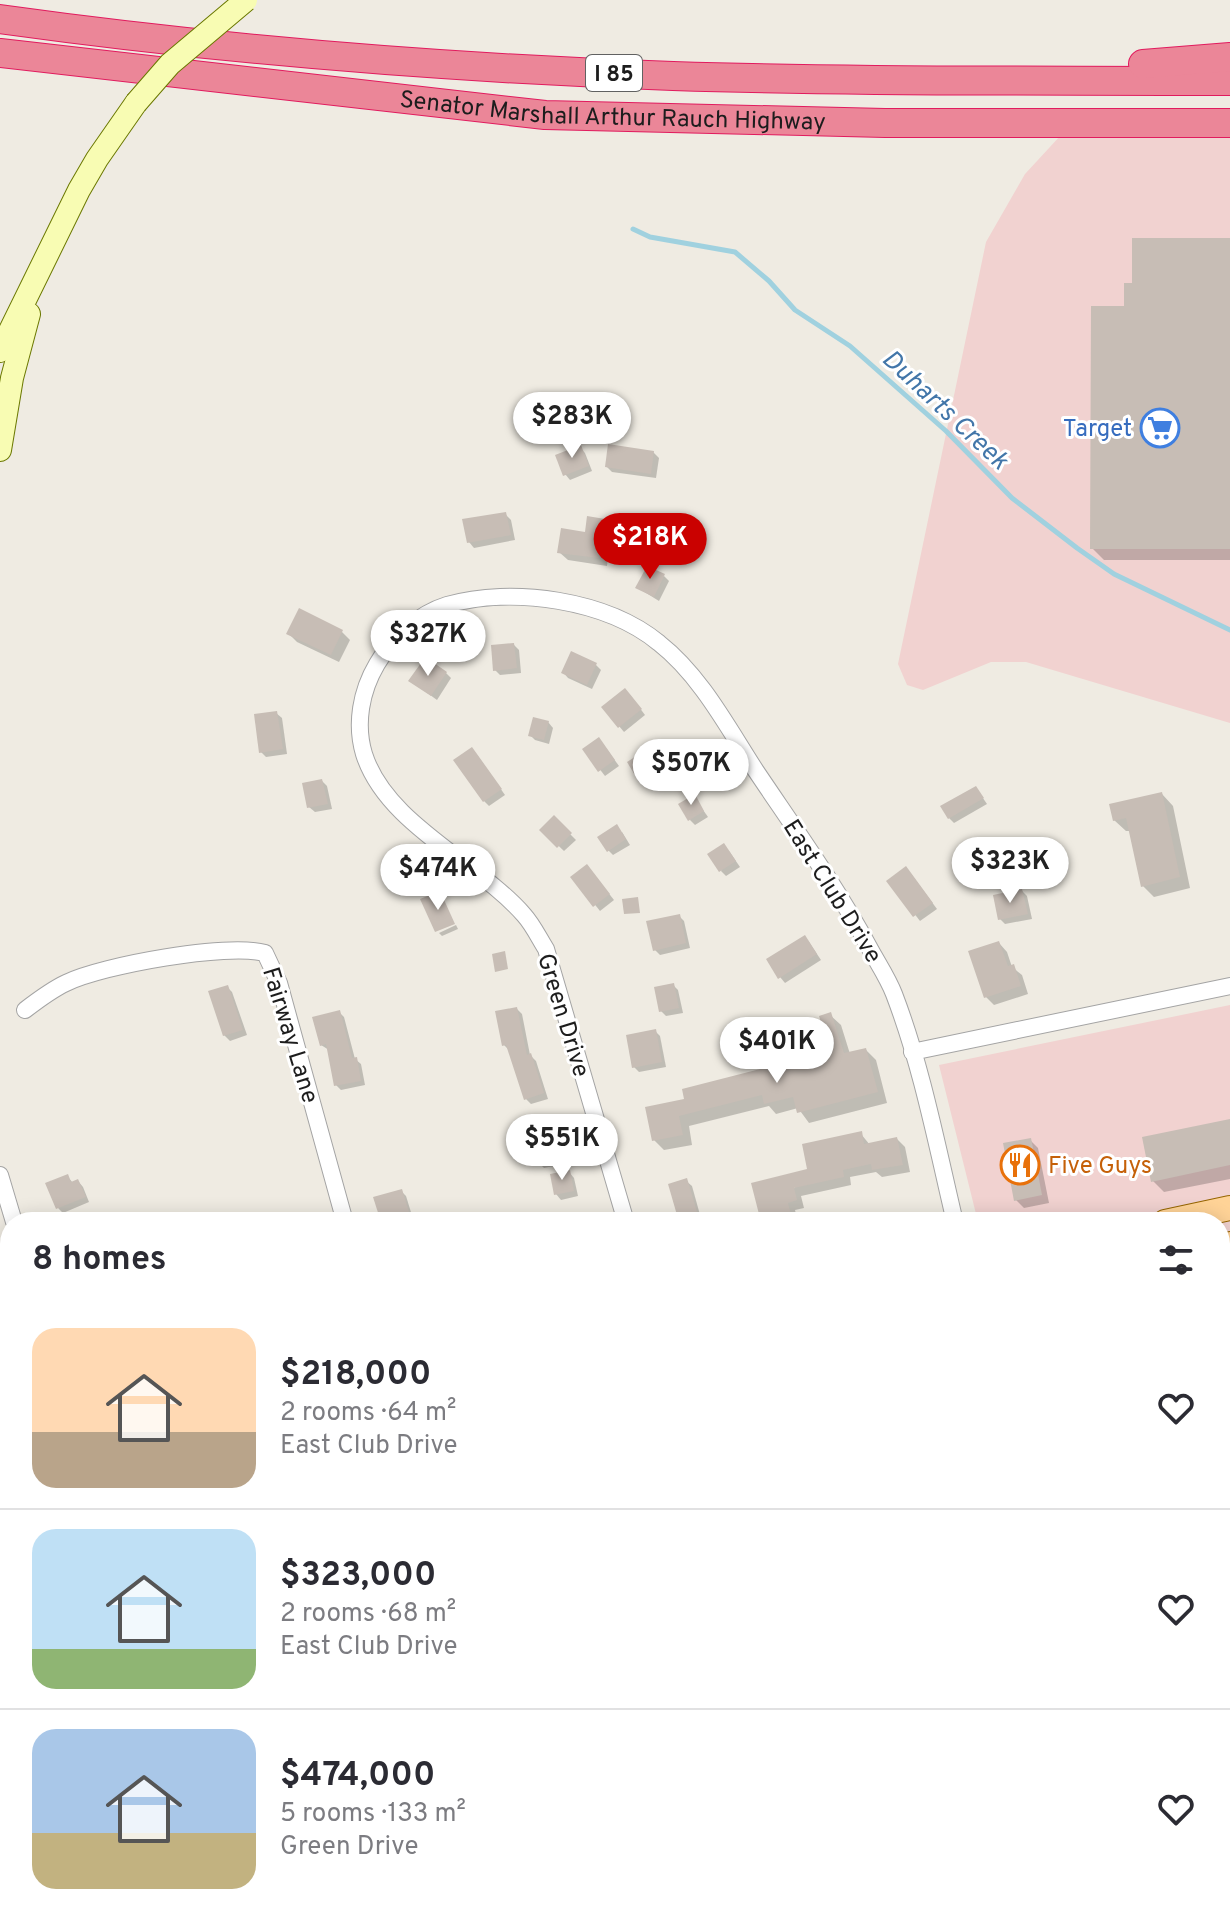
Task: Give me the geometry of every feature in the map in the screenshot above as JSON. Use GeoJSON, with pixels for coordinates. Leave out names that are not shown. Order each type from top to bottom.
{"type":"FeatureCollection","features":[{"type":"Feature","properties":{"kind":"highway","name":"Senator Marshall Arthur Rauch Highway"},"geometry":{"type":"LineString","coordinates":[[0,19],[277,51],[487,67],[672,76],[1230,81]]}},
{"type":"Feature","properties":{"kind":"highway","name":"Senator Marshall Arthur Rauch Highway"},"geometry":{"type":"LineString","coordinates":[[0,53],[545,115],[885,123],[1230,123]]}},
{"type":"Feature","properties":{"kind":"highway"},"geometry":{"type":"LineString","coordinates":[[950,80],[1230,57]]}},
{"type":"Feature","properties":{"kind":"main road"},"geometry":{"type":"LineString","coordinates":[[0,351],[97,159],[136,103],[170,64],[246,0]]}},
{"type":"Feature","properties":{"kind":"main road"},"geometry":{"type":"LineString","coordinates":[[0,450],[12,378],[36,278]]}},
{"type":"Feature","properties":{"kind":"street","name":"East Club Drive"},"geometry":{"type":"LineString","coordinates":[[406,815],[381,788],[364,755],[359,718],[366,681],[386,649],[412,623],[445,605],[482,599],[519,598],[593,608],[659,642],[685,668],[717,711],[821,866],[893,992],[912,1052],[952,1212]]}},
{"type":"Feature","properties":{"kind":"street","name":"Green Drive"},"geometry":{"type":"LineString","coordinates":[[406,815],[526,916],[546,949],[623,1212]]}},
{"type":"Feature","properties":{"kind":"street","name":"Fairway Lane"},"geometry":{"type":"LineString","coordinates":[[25,1010],[68,982],[100,970],[223,951],[250,949],[265,953],[279,983],[342,1212]]}},
{"type":"Feature","properties":{"kind":"street"},"geometry":{"type":"LineString","coordinates":[[912,1052],[1230,986]]}},
{"type":"Feature","properties":{"kind":"street"},"geometry":{"type":"LineString","coordinates":[[0,1175],[11,1212]]}},
{"type":"Feature","properties":{"kind":"shaded area"},"geometry":{"type":"Polygon","coordinates":[[[1073,122],[1230,123],[1230,723],[1026,662],[991,662],[923,690],[907,685],[898,664],[986,242],[1025,174],[1073,122]]]}},
{"type":"Feature","properties":{"kind":"shaded area"},"geometry":{"type":"Polygon","coordinates":[[[1230,1005],[1230,1212],[976,1212],[939,1065],[1230,1005]]]}},
{"type":"Feature","properties":{"kind":"building","name":"Target"},"geometry":{"type":"Polygon","coordinates":[[[1132,238],[1230,238],[1230,549],[1090,549],[1091,306],[1124,306],[1124,283],[1132,283],[1132,238]]]}},
{"type":"Feature","properties":{"kind":"building"},"geometry":{"type":"Polygon","coordinates":[[[608,444],[654,451],[651,474],[605,467],[608,444]]]}},
{"type":"Feature","properties":{"kind":"building"},"geometry":{"type":"Polygon","coordinates":[[[581,445],[589,466],[563,476],[555,455],[581,445]]]}},
{"type":"Feature","properties":{"kind":"building"},"geometry":{"type":"Polygon","coordinates":[[[506,512],[511,535],[467,543],[462,519],[506,512]]]}},
{"type":"Feature","properties":{"kind":"building"},"geometry":{"type":"Polygon","coordinates":[[[587,516],[605,519],[599,558],[557,553],[561,528],[585,532],[587,516]]]}},
{"type":"Feature","properties":{"kind":"building"},"geometry":{"type":"Polygon","coordinates":[[[647,566],[665,574],[654,597],[635,588],[647,566]]]}},
{"type":"Feature","properties":{"kind":"building"},"geometry":{"type":"Polygon","coordinates":[[[299,608],[343,630],[331,655],[286,634],[299,608]]]}},
{"type":"Feature","properties":{"kind":"building"},"geometry":{"type":"Polygon","coordinates":[[[514,643],[517,668],[493,671],[491,645],[514,643]]]}},
{"type":"Feature","properties":{"kind":"building"},"geometry":{"type":"Polygon","coordinates":[[[571,651],[597,663],[587,685],[561,673],[571,651]]]}},
{"type":"Feature","properties":{"kind":"building"},"geometry":{"type":"Polygon","coordinates":[[[421,663],[430,669],[434,663],[447,672],[431,696],[408,681],[421,663]]]}},
{"type":"Feature","properties":{"kind":"building"},"geometry":{"type":"Polygon","coordinates":[[[625,688],[642,709],[618,728],[601,707],[625,688]]]}},
{"type":"Feature","properties":{"kind":"building"},"geometry":{"type":"Polygon","coordinates":[[[277,711],[283,749],[259,753],[254,714],[277,711]]]}},
{"type":"Feature","properties":{"kind":"building"},"geometry":{"type":"Polygon","coordinates":[[[533,717],[549,721],[544,740],[528,736],[533,717]]]}},
{"type":"Feature","properties":{"kind":"building"},"geometry":{"type":"Polygon","coordinates":[[[599,737],[615,760],[598,772],[582,749],[599,737]]]}},
{"type":"Feature","properties":{"kind":"building"},"geometry":{"type":"Polygon","coordinates":[[[663,739],[676,759],[639,782],[627,762],[663,739]]]}},
{"type":"Feature","properties":{"kind":"building"},"geometry":{"type":"Polygon","coordinates":[[[472,747],[502,789],[483,802],[453,760],[472,747]]]}},
{"type":"Feature","properties":{"kind":"building"},"geometry":{"type":"Polygon","coordinates":[[[322,779],[328,804],[307,808],[302,783],[322,779]]]}},
{"type":"Feature","properties":{"kind":"building"},"geometry":{"type":"Polygon","coordinates":[[[976,786],[984,798],[948,819],[940,806],[976,786]]]}},
{"type":"Feature","properties":{"kind":"building"},"geometry":{"type":"Polygon","coordinates":[[[1162,792],[1180,877],[1141,887],[1126,818],[1113,821],[1109,804],[1162,792]]]}},
{"type":"Feature","properties":{"kind":"building"},"geometry":{"type":"Polygon","coordinates":[[[695,794],[704,811],[688,821],[678,804],[695,794]]]}},
{"type":"Feature","properties":{"kind":"building"},"geometry":{"type":"Polygon","coordinates":[[[554,815],[572,833],[557,848],[539,830],[554,815]]]}},
{"type":"Feature","properties":{"kind":"building"},"geometry":{"type":"Polygon","coordinates":[[[617,824],[626,839],[607,852],[597,837],[617,824]]]}},
{"type":"Feature","properties":{"kind":"building"},"geometry":{"type":"Polygon","coordinates":[[[724,843],[736,861],[719,872],[707,854],[724,843]]]}},
{"type":"Feature","properties":{"kind":"building"},"geometry":{"type":"Polygon","coordinates":[[[587,864],[610,894],[593,907],[570,877],[587,864]]]}},
{"type":"Feature","properties":{"kind":"building"},"geometry":{"type":"Polygon","coordinates":[[[906,866],[933,903],[913,917],[886,881],[906,866]]]}},
{"type":"Feature","properties":{"kind":"building"},"geometry":{"type":"Polygon","coordinates":[[[1022,889],[1028,914],[998,920],[993,895],[1022,889]]]}},
{"type":"Feature","properties":{"kind":"building"},"geometry":{"type":"Polygon","coordinates":[[[440,891],[455,924],[435,932],[420,899],[440,891]]]}},
{"type":"Feature","properties":{"kind":"building"},"geometry":{"type":"Polygon","coordinates":[[[638,897],[640,913],[624,914],[622,899],[638,897]]]}},
{"type":"Feature","properties":{"kind":"building"},"geometry":{"type":"Polygon","coordinates":[[[680,914],[686,943],[653,951],[646,921],[680,914]]]}},
{"type":"Feature","properties":{"kind":"building"},"geometry":{"type":"Polygon","coordinates":[[[805,935],[817,954],[778,979],[766,959],[805,935]]]}},
{"type":"Feature","properties":{"kind":"building"},"geometry":{"type":"Polygon","coordinates":[[[999,941],[1008,966],[1014,964],[1021,986],[984,998],[968,951],[999,941]]]}},
{"type":"Feature","properties":{"kind":"building"},"geometry":{"type":"Polygon","coordinates":[[[505,951],[508,969],[495,972],[492,954],[505,951]]]}},
{"type":"Feature","properties":{"kind":"building"},"geometry":{"type":"Polygon","coordinates":[[[674,983],[679,1008],[659,1012],[654,987],[674,983]]]}},
{"type":"Feature","properties":{"kind":"building"},"geometry":{"type":"Polygon","coordinates":[[[228,985],[243,1030],[223,1036],[208,991],[228,985]]]}},
{"type":"Feature","properties":{"kind":"building"},"geometry":{"type":"Polygon","coordinates":[[[517,1007],[527,1055],[531,1053],[544,1093],[524,1100],[506,1045],[502,1046],[495,1011],[517,1007]]]}},
{"type":"Feature","properties":{"kind":"building"},"geometry":{"type":"Polygon","coordinates":[[[340,1010],[352,1058],[357,1057],[361,1081],[334,1086],[326,1044],[320,1046],[312,1017],[340,1010]]]}},
{"type":"Feature","properties":{"kind":"building"},"geometry":{"type":"Polygon","coordinates":[[[831,1012],[844,1053],[866,1048],[878,1092],[797,1113],[793,1097],[764,1104],[762,1095],[679,1116],[683,1135],[652,1141],[645,1107],[684,1099],[682,1089],[830,1051],[819,1016],[831,1012]]]}},
{"type":"Feature","properties":{"kind":"building"},"geometry":{"type":"Polygon","coordinates":[[[656,1029],[662,1062],[632,1068],[626,1035],[656,1029]]]}},
{"type":"Feature","properties":{"kind":"building"},"geometry":{"type":"Polygon","coordinates":[[[1230,1119],[1230,1165],[1151,1182],[1142,1137],[1230,1119]]]}},
{"type":"Feature","properties":{"kind":"building"},"geometry":{"type":"Polygon","coordinates":[[[553,1124],[560,1159],[537,1164],[530,1128],[553,1124]]]}},
{"type":"Feature","properties":{"kind":"building"},"geometry":{"type":"Polygon","coordinates":[[[862,1131],[864,1144],[897,1137],[903,1165],[872,1170],[871,1164],[843,1170],[844,1177],[794,1188],[797,1200],[788,1203],[790,1212],[758,1212],[751,1183],[807,1169],[802,1144],[862,1131]]]}},
{"type":"Feature","properties":{"kind":"building"},"geometry":{"type":"Polygon","coordinates":[[[1031,1138],[1042,1195],[1014,1201],[1003,1143],[1031,1138]]]}},
{"type":"Feature","properties":{"kind":"building"},"geometry":{"type":"Polygon","coordinates":[[[570,1170],[574,1191],[554,1195],[550,1174],[570,1170]]]}},
{"type":"Feature","properties":{"kind":"building"},"geometry":{"type":"Polygon","coordinates":[[[68,1174],[71,1182],[78,1179],[86,1197],[56,1209],[45,1183],[68,1174]]]}},
{"type":"Feature","properties":{"kind":"building"},"geometry":{"type":"Polygon","coordinates":[[[687,1178],[697,1212],[676,1212],[668,1184],[687,1178]]]}},
{"type":"Feature","properties":{"kind":"building"},"geometry":{"type":"Polygon","coordinates":[[[402,1189],[409,1212],[378,1212],[373,1197],[402,1189]]]}},
{"type":"Feature","properties":{"kind":"waterway","name":"Duharts Creek"},"geometry":{"type":"LineString","coordinates":[[633,229],[650,237],[735,252],[769,281],[795,310],[850,346],[946,431],[1012,498],[1077,548],[1114,574],[1230,630]]}},
{"type":"Feature","properties":{"kind":"place","name":"Target"},"geometry":{"type":"Point","coordinates":[1160,428]}},
{"type":"Feature","properties":{"kind":"place","name":"Five Guys"},"geometry":{"type":"Point","coordinates":[1020,1165]}}]}
